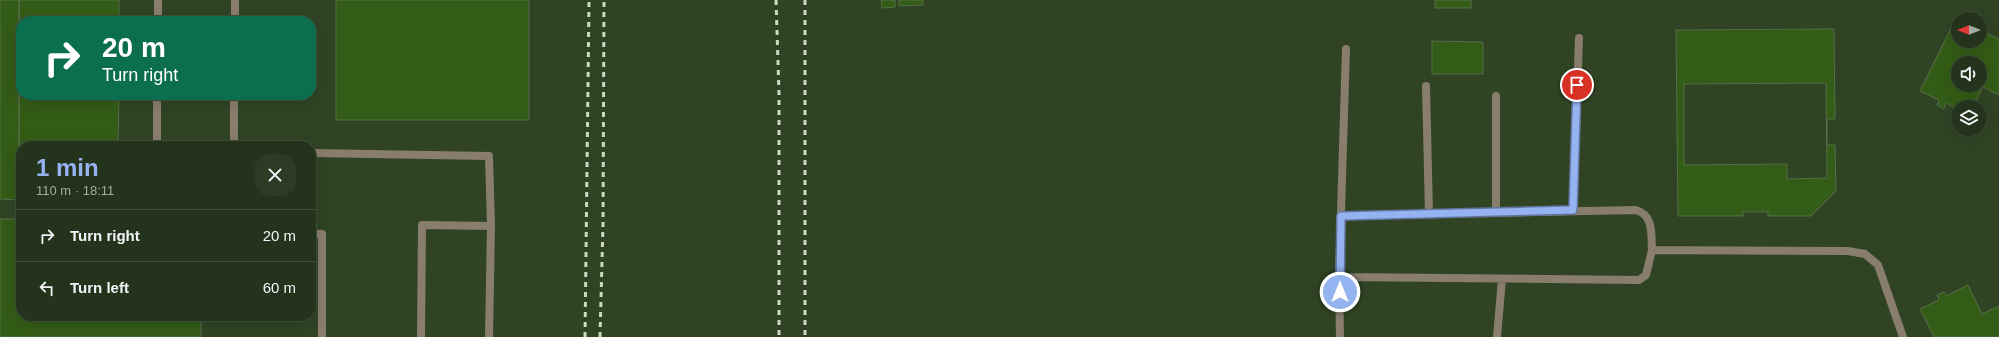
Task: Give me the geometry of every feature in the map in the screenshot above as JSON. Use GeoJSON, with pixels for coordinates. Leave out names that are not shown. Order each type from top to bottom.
{"type":"FeatureCollection","features":[{"type":"Feature","properties":{"kind":"lane"},"geometry":{"type":"LineString","coordinates":[[158,0],[158,16]]}},
{"type":"Feature","properties":{"kind":"lane"},"geometry":{"type":"LineString","coordinates":[[235,0],[235,16]]}},
{"type":"Feature","properties":{"kind":"lane"},"geometry":{"type":"LineString","coordinates":[[1573,210],[1579,38]]}},
{"type":"Feature","properties":{"kind":"lane"},"geometry":{"type":"LineString","coordinates":[[1340,337],[1341,216],[1346,50]]}},
{"type":"Feature","properties":{"kind":"lane"},"geometry":{"type":"LineString","coordinates":[[1426,86],[1429,214]]}},
{"type":"Feature","properties":{"kind":"lane"},"geometry":{"type":"LineString","coordinates":[[1496,96],[1496,212]]}},
{"type":"Feature","properties":{"kind":"lane"},"geometry":{"type":"LineString","coordinates":[[157,100],[157,141]]}},
{"type":"Feature","properties":{"kind":"lane"},"geometry":{"type":"LineString","coordinates":[[234,100],[234,141]]}},
{"type":"Feature","properties":{"kind":"lane"},"geometry":{"type":"LineString","coordinates":[[316,154],[489,156],[491,226],[489,337]]}},
{"type":"Feature","properties":{"kind":"lane"},"geometry":{"type":"LineString","coordinates":[[1340,277],[1639,280],[1646,275],[1652,250],[1650,221],[1644,212],[1636,210],[1573,210],[1341,216]]}},
{"type":"Feature","properties":{"kind":"lane"},"geometry":{"type":"LineString","coordinates":[[421,337],[422,226],[491,226]]}},
{"type":"Feature","properties":{"kind":"lane"},"geometry":{"type":"LineString","coordinates":[[316,234],[322,234],[322,337]]}},
{"type":"Feature","properties":{"kind":"lane"},"geometry":{"type":"LineString","coordinates":[[1652,250],[1848,251],[1865,254],[1878,265],[1903,337]]}},
{"type":"Feature","properties":{"kind":"lane"},"geometry":{"type":"LineString","coordinates":[[1497,337],[1502,278]]}},
{"type":"Feature","properties":{"kind":"building"},"geometry":{"type":"Polygon","coordinates":[[[0,0],[19,0],[19,16],[16,16],[16,100],[19,100],[19,141],[16,141],[16,200],[0,199],[0,0]]]}},
{"type":"Feature","properties":{"kind":"building"},"geometry":{"type":"Polygon","coordinates":[[[19,0],[119,0],[119,16],[19,16],[19,0]]]}},
{"type":"Feature","properties":{"kind":"building"},"geometry":{"type":"Polygon","coordinates":[[[336,0],[529,0],[529,120],[336,120],[336,0]]]}},
{"type":"Feature","properties":{"kind":"building"},"geometry":{"type":"Polygon","coordinates":[[[881,0],[895,0],[895,7],[882,8],[881,0]]]}},
{"type":"Feature","properties":{"kind":"building"},"geometry":{"type":"Polygon","coordinates":[[[899,0],[923,0],[923,5],[899,6],[899,0]]]}},
{"type":"Feature","properties":{"kind":"building"},"geometry":{"type":"Polygon","coordinates":[[[1435,0],[1471,0],[1471,8],[1435,8],[1435,0]]]}},
{"type":"Feature","properties":{"kind":"building"},"geometry":{"type":"Polygon","coordinates":[[[1951,28],[1951,48],[1987,48],[1987,33],[1999,39],[1999,95],[1987,89],[1987,56],[1951,56],[1951,92],[1980,92],[1976,100],[1951,100],[1951,106],[1946,103],[1944,109],[1937,105],[1939,100],[1920,91],[1951,28]]]}},
{"type":"Feature","properties":{"kind":"building"},"geometry":{"type":"Polygon","coordinates":[[[1834,29],[1835,119],[1827,119],[1827,145],[1835,145],[1836,191],[1811,216],[1768,216],[1768,212],[1743,212],[1743,216],[1678,216],[1676,30],[1834,29]],[[1826,83],[1684,84],[1684,165],[1787,164],[1787,179],[1827,178],[1826,83]]]}},
{"type":"Feature","properties":{"kind":"building"},"geometry":{"type":"Polygon","coordinates":[[[1432,41],[1483,42],[1483,74],[1432,74],[1432,41]]]}},
{"type":"Feature","properties":{"kind":"building"},"geometry":{"type":"Polygon","coordinates":[[[19,100],[119,100],[118,141],[19,141],[19,100]]]}},
{"type":"Feature","properties":{"kind":"building"},"geometry":{"type":"Polygon","coordinates":[[[0,219],[16,219],[16,321],[201,321],[201,337],[0,337],[0,219]]]}},
{"type":"Feature","properties":{"kind":"building"},"geometry":{"type":"Polygon","coordinates":[[[1968,285],[1982,314],[1999,306],[1999,337],[1934,337],[1920,309],[1939,300],[1937,295],[1944,292],[1946,296],[1968,285]]]}},
{"type":"Feature","properties":{"kind":"railway"},"geometry":{"type":"LineString","coordinates":[[585,337],[589,0]]}},
{"type":"Feature","properties":{"kind":"railway"},"geometry":{"type":"LineString","coordinates":[[600,337],[603,224],[604,0]]}},
{"type":"Feature","properties":{"kind":"railway"},"geometry":{"type":"LineString","coordinates":[[776,0],[779,93],[779,337]]}},
{"type":"Feature","properties":{"kind":"railway"},"geometry":{"type":"LineString","coordinates":[[805,0],[805,337]]}},
{"type":"Feature","properties":{"kind":"route"},"geometry":{"type":"LineString","coordinates":[[1340,292],[1341,216],[1573,210],[1577,85]]}}]}
